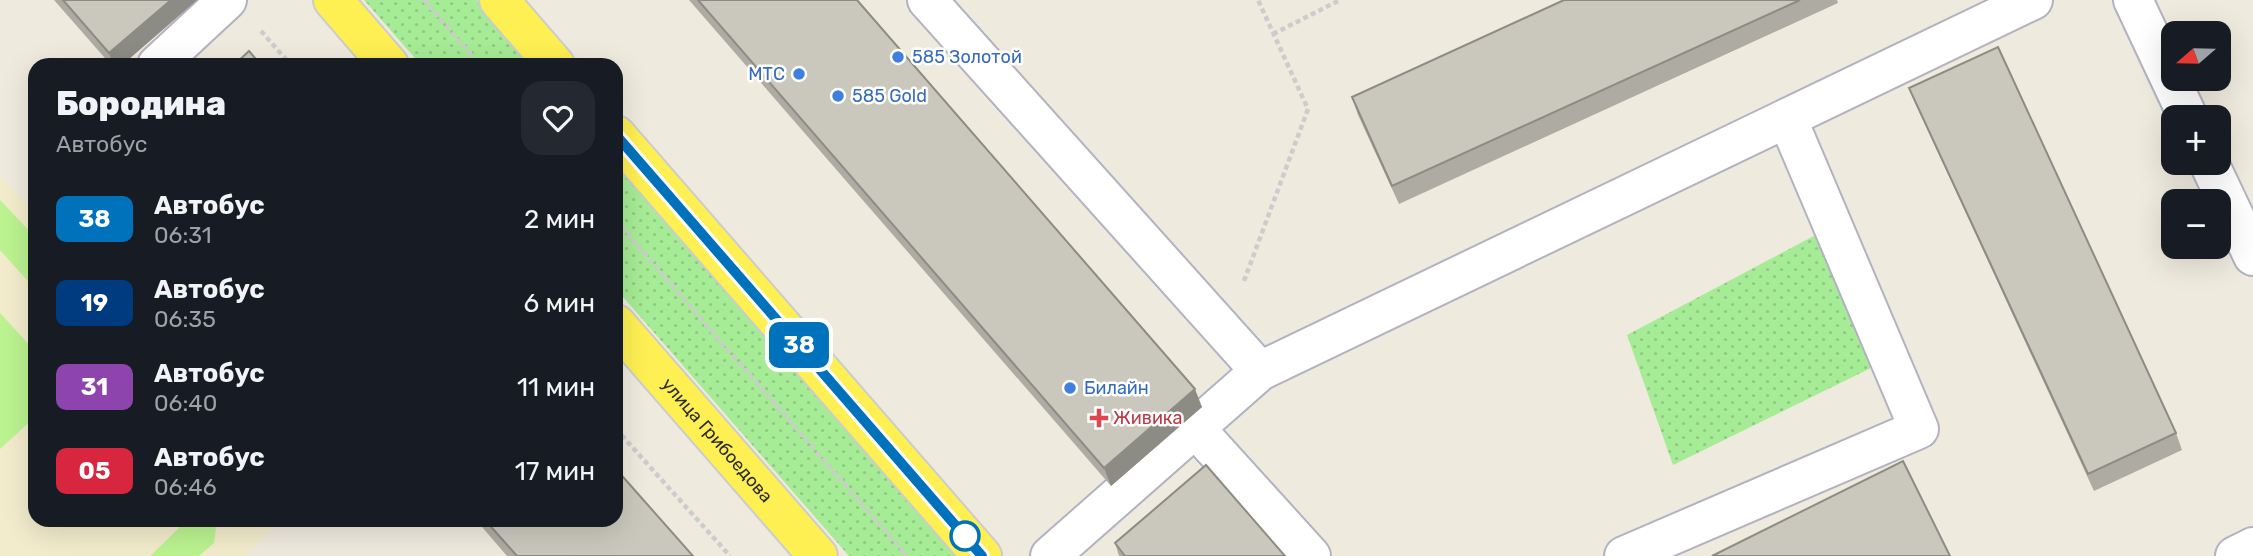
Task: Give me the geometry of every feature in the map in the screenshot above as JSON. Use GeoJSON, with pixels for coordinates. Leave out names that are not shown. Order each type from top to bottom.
{"type":"FeatureCollection","features":[{"type":"Feature","properties":{"kind":"main road"},"geometry":{"type":"LineString","coordinates":[[333,0],[383,58]]}},
{"type":"Feature","properties":{"kind":"main road"},"geometry":{"type":"LineString","coordinates":[[499,0],[549,58]]}},
{"type":"Feature","properties":{"kind":"main road"},"geometry":{"type":"LineString","coordinates":[[623,143],[982,556]]}},
{"type":"Feature","properties":{"kind":"main road","name":"улица Грибоедова"},"geometry":{"type":"LineString","coordinates":[[623,332],[818,556]]}},
{"type":"Feature","properties":{"kind":"street"},"geometry":{"type":"LineString","coordinates":[[165,58],[227,0]]}},
{"type":"Feature","properties":{"kind":"street"},"geometry":{"type":"LineString","coordinates":[[927,0],[1260,371]]}},
{"type":"Feature","properties":{"kind":"street"},"geometry":{"type":"LineString","coordinates":[[1050,556],[1260,371],[2033,0]]}},
{"type":"Feature","properties":{"kind":"street"},"geometry":{"type":"LineString","coordinates":[[2133,0],[2182,105]]}},
{"type":"Feature","properties":{"kind":"street"},"geometry":{"type":"LineString","coordinates":[[1623,556],[1919,429],[1787,118]]}},
{"type":"Feature","properties":{"kind":"street"},"geometry":{"type":"LineString","coordinates":[[2215,175],[2253,256]]}},
{"type":"Feature","properties":{"kind":"street"},"geometry":{"type":"LineString","coordinates":[[1195,428],[1311,556]]}},
{"type":"Feature","properties":{"kind":"street"},"geometry":{"type":"LineString","coordinates":[[2235,556],[2253,547]]}},
{"type":"Feature","properties":{"kind":"path"},"geometry":{"type":"LineString","coordinates":[[424,0],[475,58]]}},
{"type":"Feature","properties":{"kind":"path"},"geometry":{"type":"LineString","coordinates":[[1225,332],[1308,109],[1258,0]]}},
{"type":"Feature","properties":{"kind":"path"},"geometry":{"type":"LineString","coordinates":[[1273,33],[1340,0]]}},
{"type":"Feature","properties":{"kind":"path"},"geometry":{"type":"LineString","coordinates":[[623,229],[907,556]]}},
{"type":"Feature","properties":{"kind":"path"},"geometry":{"type":"LineString","coordinates":[[623,437],[730,556]]}},
{"type":"Feature","properties":{"kind":"shaded area"},"geometry":{"type":"Polygon","coordinates":[[[0,176],[28,205],[28,527],[277,527],[246,556],[0,556],[0,176]]]}},
{"type":"Feature","properties":{"kind":"green space"},"geometry":{"type":"Polygon","coordinates":[[[364,0],[477,0],[527,58],[415,58],[364,0]]]}},
{"type":"Feature","properties":{"kind":"green space"},"geometry":{"type":"Polygon","coordinates":[[[623,168],[960,556],[849,556],[623,297],[623,168]]]}},
{"type":"Feature","properties":{"kind":"green space"},"geometry":{"type":"Polygon","coordinates":[[[0,200],[28,230],[28,281],[0,250],[0,200]]]}},
{"type":"Feature","properties":{"kind":"green space"},"geometry":{"type":"Polygon","coordinates":[[[1825,230],[1875,366],[1673,465],[1627,335],[1825,230]]]}},
{"type":"Feature","properties":{"kind":"green space"},"geometry":{"type":"Polygon","coordinates":[[[0,313],[28,343],[28,423],[0,449],[0,313]]]}},
{"type":"Feature","properties":{"kind":"green space"},"geometry":{"type":"Polygon","coordinates":[[[216,527],[214,543],[199,556],[150,556],[179,528],[216,527]]]}},
{"type":"Feature","properties":{"kind":"building"},"geometry":{"type":"Polygon","coordinates":[[[63,0],[171,0],[109,53],[63,0]]]}},
{"type":"Feature","properties":{"kind":"building"},"geometry":{"type":"Polygon","coordinates":[[[698,0],[857,0],[1195,389],[1104,468],[698,0]]]}},
{"type":"Feature","properties":{"kind":"building"},"geometry":{"type":"Polygon","coordinates":[[[1564,0],[1800,0],[1392,186],[1352,97],[1564,0]]]}},
{"type":"Feature","properties":{"kind":"building"},"geometry":{"type":"Polygon","coordinates":[[[1998,47],[2176,433],[2088,474],[1909,88],[1998,47]]]}},
{"type":"Feature","properties":{"kind":"building"},"geometry":{"type":"Polygon","coordinates":[[[249,51],[255,58],[242,58],[249,51]]]}},
{"type":"Feature","properties":{"kind":"building"},"geometry":{"type":"Polygon","coordinates":[[[1903,461],[1950,556],[1712,556],[1903,461]]]}},
{"type":"Feature","properties":{"kind":"building"},"geometry":{"type":"Polygon","coordinates":[[[1206,465],[1285,556],[1125,556],[1115,543],[1206,465]]]}},
{"type":"Feature","properties":{"kind":"building"},"geometry":{"type":"Polygon","coordinates":[[[623,477],[693,556],[517,556],[491,527],[623,527],[623,477]]]}},
{"type":"Feature","properties":{"kind":"bus line","name":"38"},"geometry":{"type":"LineString","coordinates":[[623,143],[982,556]]}},
{"type":"Feature","properties":{"kind":"place","name":"585 Золотой"},"geometry":{"type":"Point","coordinates":[898,57]}},
{"type":"Feature","properties":{"kind":"place","name":"МТС"},"geometry":{"type":"Point","coordinates":[799,74]}},
{"type":"Feature","properties":{"kind":"place","name":"585 Gold"},"geometry":{"type":"Point","coordinates":[838,96]}},
{"type":"Feature","properties":{"kind":"place","name":"Билайн"},"geometry":{"type":"Point","coordinates":[1070,388]}},
{"type":"Feature","properties":{"kind":"place","name":"Живика"},"geometry":{"type":"Point","coordinates":[1099,418]}}]}
